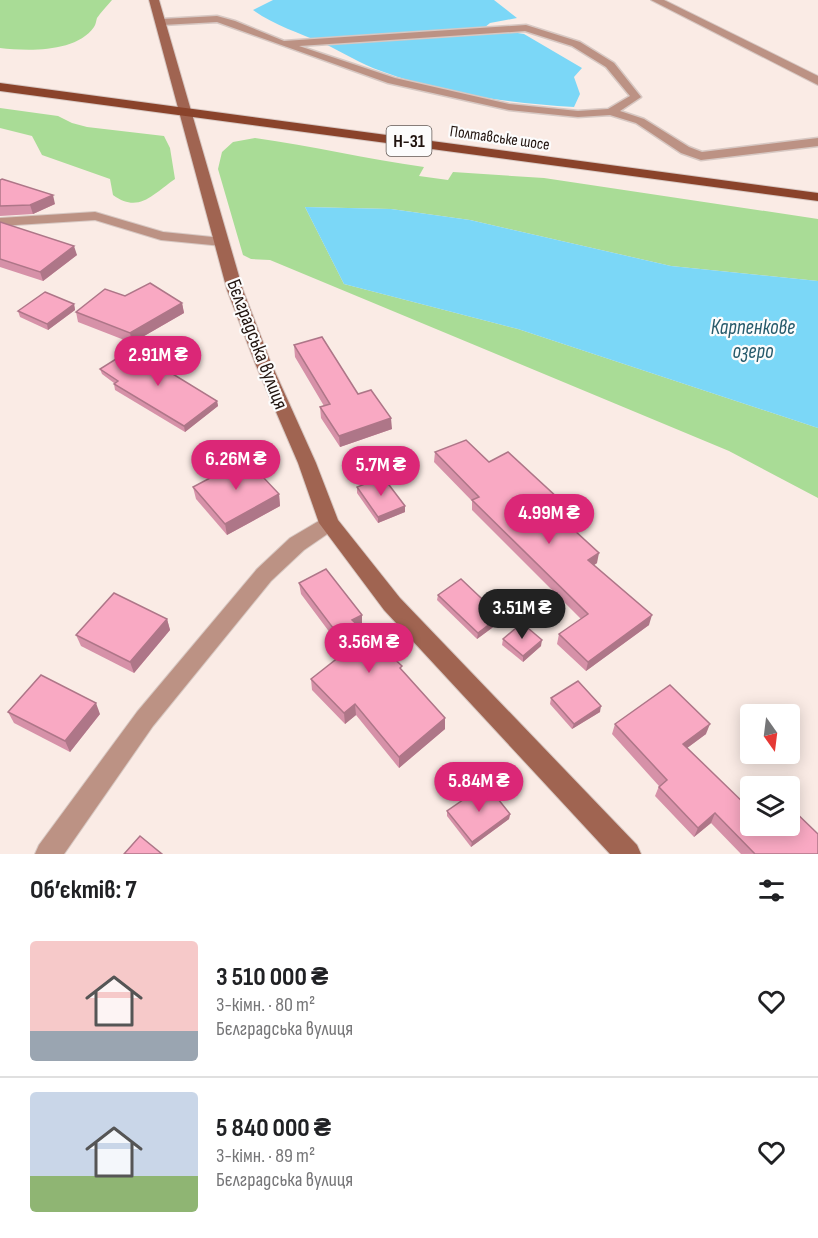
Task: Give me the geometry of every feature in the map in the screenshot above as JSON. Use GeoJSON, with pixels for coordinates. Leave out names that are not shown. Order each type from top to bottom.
{"type":"FeatureCollection","features":[{"type":"Feature","properties":{"kind":"main road","name":"Полтавське шосе"},"geometry":{"type":"LineString","coordinates":[[0,87],[818,197]]}},
{"type":"Feature","properties":{"kind":"street","name":"Бєлградська вулиця"},"geometry":{"type":"LineString","coordinates":[[154,0],[187,111],[199,166],[235,290],[307,463],[329,523],[392,604],[628,854]]}},
{"type":"Feature","properties":{"kind":"street"},"geometry":{"type":"LineString","coordinates":[[656,0],[818,81]]}},
{"type":"Feature","properties":{"kind":"street"},"geometry":{"type":"LineString","coordinates":[[0,222],[95,216],[161,236],[222,242]]}},
{"type":"Feature","properties":{"kind":"street"},"geometry":{"type":"LineString","coordinates":[[48,854],[145,719],[264,575],[297,544],[329,523]]}},
{"type":"Feature","properties":{"kind":"lane"},"geometry":{"type":"LineString","coordinates":[[162,22],[217,20],[232,23],[284,44],[392,81],[509,106],[578,114],[611,112],[640,121],[685,150],[701,156],[818,142]]}},
{"type":"Feature","properties":{"kind":"lane"},"geometry":{"type":"LineString","coordinates":[[284,44],[526,28],[576,44],[610,65],[636,98],[611,112]]}},
{"type":"Feature","properties":{"kind":"green space"},"geometry":{"type":"Polygon","coordinates":[[[0,0],[112,0],[97,18],[94,27],[76,42],[37,50],[24,50],[0,48],[0,0]]]}},
{"type":"Feature","properties":{"kind":"green space"},"geometry":{"type":"Polygon","coordinates":[[[0,108],[58,116],[87,127],[164,136],[170,148],[175,179],[146,200],[131,203],[122,200],[113,195],[110,179],[42,155],[32,136],[0,128],[0,108]]]}},
{"type":"Feature","properties":{"kind":"green space"},"geometry":{"type":"Polygon","coordinates":[[[255,138],[424,167],[419,176],[448,180],[453,172],[544,178],[818,219],[818,281],[671,266],[470,220],[391,209],[305,207],[344,284],[518,329],[818,428],[818,498],[729,451],[270,260],[251,259],[243,255],[218,169],[222,152],[233,142],[255,138]]]}},
{"type":"Feature","properties":{"kind":"water"},"geometry":{"type":"Polygon","coordinates":[[[273,0],[494,0],[517,18],[490,23],[484,28],[524,34],[582,68],[574,77],[580,94],[574,107],[550,105],[476,96],[404,79],[366,65],[253,10],[273,0]]]}},
{"type":"Feature","properties":{"kind":"water","name":"Карпенкове озеро"},"geometry":{"type":"Polygon","coordinates":[[[305,207],[391,209],[470,220],[671,266],[818,281],[818,428],[518,329],[344,284],[305,207]]]}},
{"type":"Feature","properties":{"kind":"building"},"geometry":{"type":"Polygon","coordinates":[[[0,180],[53,195],[30,205],[0,206],[0,180]]]}},
{"type":"Feature","properties":{"kind":"building"},"geometry":{"type":"Polygon","coordinates":[[[0,222],[74,246],[40,272],[0,259],[0,222]]]}},
{"type":"Feature","properties":{"kind":"building"},"geometry":{"type":"Polygon","coordinates":[[[150,283],[182,303],[130,333],[76,312],[105,289],[125,296],[150,283]]]}},
{"type":"Feature","properties":{"kind":"building"},"geometry":{"type":"Polygon","coordinates":[[[45,292],[74,304],[47,324],[18,311],[45,292]]]}},
{"type":"Feature","properties":{"kind":"building"},"geometry":{"type":"Polygon","coordinates":[[[322,337],[358,394],[371,390],[391,418],[339,436],[320,407],[330,404],[294,345],[322,337]]]}},
{"type":"Feature","properties":{"kind":"building"},"geometry":{"type":"Polygon","coordinates":[[[132,349],[217,401],[184,426],[114,384],[118,381],[100,369],[132,349]]]}},
{"type":"Feature","properties":{"kind":"building"},"geometry":{"type":"Polygon","coordinates":[[[466,440],[489,462],[508,452],[560,500],[549,507],[599,553],[588,560],[652,615],[588,662],[559,634],[588,614],[472,500],[479,497],[435,452],[466,440]]]}},
{"type":"Feature","properties":{"kind":"building"},"geometry":{"type":"Polygon","coordinates":[[[246,459],[279,494],[225,524],[193,487],[246,459]]]}},
{"type":"Feature","properties":{"kind":"building"},"geometry":{"type":"Polygon","coordinates":[[[383,477],[405,506],[378,517],[357,487],[383,477]]]}},
{"type":"Feature","properties":{"kind":"building"},"geometry":{"type":"Polygon","coordinates":[[[326,569],[362,615],[352,620],[402,666],[400,668],[445,718],[399,757],[355,704],[344,713],[311,679],[349,649],[299,583],[326,569]]]}},
{"type":"Feature","properties":{"kind":"building"},"geometry":{"type":"Polygon","coordinates":[[[461,579],[500,616],[478,633],[438,595],[461,579]]]}},
{"type":"Feature","properties":{"kind":"building"},"geometry":{"type":"Polygon","coordinates":[[[114,593],[167,619],[130,662],[76,635],[114,593]]]}},
{"type":"Feature","properties":{"kind":"building"},"geometry":{"type":"Polygon","coordinates":[[[522,623],[542,640],[523,656],[503,639],[522,623]]]}},
{"type":"Feature","properties":{"kind":"building"},"geometry":{"type":"Polygon","coordinates":[[[41,675],[96,703],[65,741],[8,712],[41,675]]]}},
{"type":"Feature","properties":{"kind":"building"},"geometry":{"type":"Polygon","coordinates":[[[578,681],[601,706],[574,724],[551,698],[578,681]]]}},
{"type":"Feature","properties":{"kind":"building"},"geometry":{"type":"Polygon","coordinates":[[[670,685],[710,724],[683,744],[740,799],[740,836],[800,836],[800,817],[818,834],[818,854],[755,854],[715,813],[698,828],[659,787],[667,780],[615,724],[670,685]]]}},
{"type":"Feature","properties":{"kind":"building"},"geometry":{"type":"Polygon","coordinates":[[[486,784],[510,814],[472,842],[447,811],[486,784]]]}},
{"type":"Feature","properties":{"kind":"building"},"geometry":{"type":"Polygon","coordinates":[[[140,836],[162,854],[124,854],[140,836]]]}}]}
